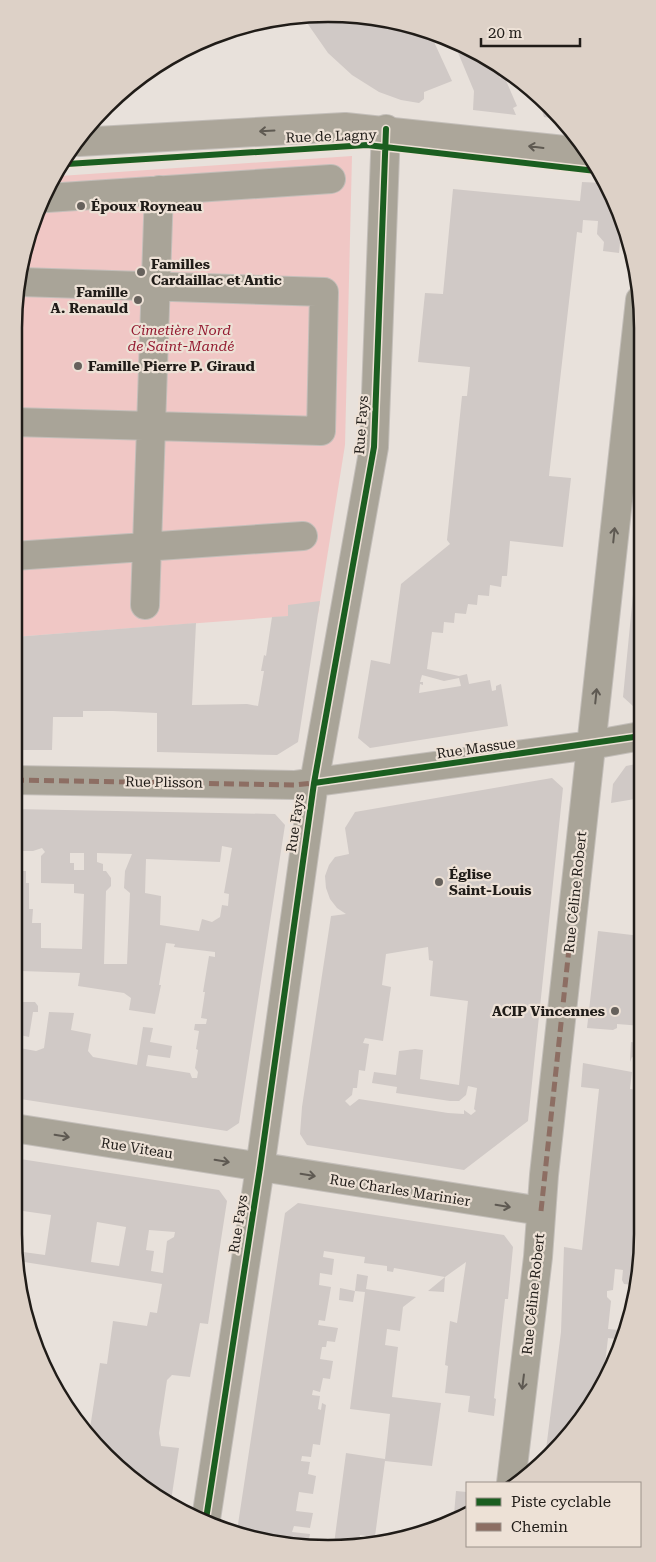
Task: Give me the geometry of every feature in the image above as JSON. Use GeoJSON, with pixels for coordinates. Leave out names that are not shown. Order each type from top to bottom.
{"type":"FeatureCollection","features":[{"type":"Feature","properties":{"kind":"main road","name":"Rue de Lagny"},"geometry":{"type":"LineString","coordinates":[[86,142],[345,127],[386,129],[577,151]]}},
{"type":"Feature","properties":{"kind":"street","name":"Rue Fays"},"geometry":{"type":"LineString","coordinates":[[207,1514],[260,1168],[314,783],[374,447],[386,129]]}},
{"type":"Feature","properties":{"kind":"street"},"geometry":{"type":"LineString","coordinates":[[52,198],[331,179]]}},
{"type":"Feature","properties":{"kind":"street"},"geometry":{"type":"LineString","coordinates":[[145,605],[159,190]]}},
{"type":"Feature","properties":{"kind":"street"},"geometry":{"type":"LineString","coordinates":[[22,422],[321,431],[324,292],[26,282]]}},
{"type":"Feature","properties":{"kind":"street","name":"Rue Céline Robert"},"geometry":{"type":"LineString","coordinates":[[512,1478],[538,1257],[541,1212],[570,939],[634,354]]}},
{"type":"Feature","properties":{"kind":"street"},"geometry":{"type":"LineString","coordinates":[[22,555],[303,536]]}},
{"type":"Feature","properties":{"kind":"street","name":"Rue Massue"},"geometry":{"type":"LineString","coordinates":[[314,783],[591,745],[634,737]]}},
{"type":"Feature","properties":{"kind":"street","name":"Rue Plisson"},"geometry":{"type":"LineString","coordinates":[[22,780],[294,785],[314,783]]}},
{"type":"Feature","properties":{"kind":"street","name":"Rue Viteau"},"geometry":{"type":"LineString","coordinates":[[22,1129],[260,1168]]}},
{"type":"Feature","properties":{"kind":"street","name":"Rue Charles Marinier"},"geometry":{"type":"LineString","coordinates":[[260,1168],[541,1212]]}},
{"type":"Feature","properties":{"kind":"green space","name":"Cimetière Nord de Saint-Mandé"},"geometry":{"type":"Polygon","coordinates":[[[352,156],[345,445],[318,614],[22,636],[23,308],[28,268],[33,249],[46,211],[63,176],[352,156]]]}},
{"type":"Feature","properties":{"kind":"building"},"geometry":{"type":"Polygon","coordinates":[[[307,23],[348,23],[388,28],[434,42],[452,81],[424,92],[424,99],[419,103],[401,100],[379,92],[352,75],[328,53],[307,23]]]}},
{"type":"Feature","properties":{"kind":"building"},"geometry":{"type":"Polygon","coordinates":[[[458,52],[481,63],[498,74],[500,78],[502,77],[506,80],[517,106],[513,108],[516,115],[473,110],[474,91],[458,52]]]}},
{"type":"Feature","properties":{"kind":"building"},"geometry":{"type":"Polygon","coordinates":[[[542,110],[549,118],[544,117],[542,110]]]}},
{"type":"Feature","properties":{"kind":"building"},"geometry":{"type":"Polygon","coordinates":[[[582,182],[597,183],[610,211],[620,240],[619,253],[603,251],[604,242],[597,234],[598,221],[583,220],[582,233],[577,232],[549,476],[571,478],[563,547],[510,541],[507,576],[502,576],[501,587],[490,585],[489,596],[478,595],[477,605],[468,604],[466,614],[455,613],[454,623],[444,622],[443,633],[432,632],[427,669],[459,676],[467,674],[469,684],[490,680],[492,691],[496,690],[496,686],[501,684],[508,726],[370,748],[358,738],[371,660],[390,664],[401,584],[450,544],[447,540],[462,396],[467,396],[470,367],[418,362],[425,293],[443,294],[453,189],[580,201],[582,182]],[[422,675],[420,682],[423,682],[423,685],[420,684],[419,693],[461,686],[459,678],[444,681],[422,675]]]}},
{"type":"Feature","properties":{"kind":"building"},"geometry":{"type":"Polygon","coordinates":[[[634,584],[634,706],[623,697],[634,584]]]}},
{"type":"Feature","properties":{"kind":"building"},"geometry":{"type":"Polygon","coordinates":[[[320,601],[298,742],[277,755],[157,752],[157,713],[113,711],[83,711],[83,717],[53,717],[52,750],[22,750],[22,636],[196,623],[192,705],[247,704],[258,706],[264,671],[261,671],[264,655],[266,656],[272,617],[288,616],[288,605],[320,601]]]}},
{"type":"Feature","properties":{"kind":"building"},"geometry":{"type":"Polygon","coordinates":[[[634,764],[634,799],[611,803],[613,784],[626,766],[634,764]]]}},
{"type":"Feature","properties":{"kind":"building"},"geometry":{"type":"Polygon","coordinates":[[[552,778],[563,788],[528,1121],[464,1170],[307,1145],[300,1134],[302,1107],[331,916],[346,914],[337,908],[330,899],[326,888],[325,876],[329,865],[335,857],[349,854],[345,828],[355,812],[552,778]],[[428,947],[386,954],[382,985],[391,987],[383,1041],[365,1038],[363,1043],[369,1044],[365,1071],[359,1070],[357,1088],[353,1088],[352,1095],[345,1101],[350,1106],[359,1099],[448,1113],[464,1114],[464,1110],[471,1115],[476,1111],[474,1109],[477,1088],[468,1086],[466,1095],[459,1101],[450,1101],[396,1093],[397,1087],[372,1083],[374,1072],[396,1075],[399,1051],[415,1049],[423,1050],[420,1079],[459,1085],[468,1001],[430,996],[433,961],[429,960],[428,947]]]}},
{"type":"Feature","properties":{"kind":"building"},"geometry":{"type":"Polygon","coordinates":[[[22,809],[275,814],[285,825],[239,1123],[227,1131],[22,1099],[22,1048],[36,1051],[44,1048],[49,1012],[74,1013],[71,1030],[91,1034],[88,1051],[93,1057],[137,1065],[143,1027],[153,1028],[150,1042],[172,1046],[170,1058],[148,1055],[146,1066],[190,1073],[192,1078],[197,1078],[198,1072],[195,1068],[199,1031],[194,1030],[195,1024],[206,1024],[207,1019],[201,1018],[205,992],[203,992],[209,956],[215,957],[215,952],[174,947],[175,944],[166,943],[155,1014],[129,1010],[131,998],[124,993],[78,986],[80,973],[22,971],[22,871],[26,871],[26,883],[29,883],[29,909],[33,909],[32,923],[41,923],[41,948],[82,949],[84,894],[74,893],[74,884],[41,883],[41,856],[45,852],[42,848],[33,851],[22,851],[22,809]],[[222,846],[220,862],[146,859],[145,893],[161,896],[160,925],[199,931],[202,919],[212,922],[220,917],[222,905],[228,906],[229,894],[224,893],[232,848],[222,846]],[[70,853],[70,863],[74,863],[74,870],[84,870],[84,853],[70,853]],[[97,853],[97,862],[103,864],[103,871],[106,871],[111,878],[111,886],[106,891],[104,964],[127,964],[130,893],[124,888],[125,871],[132,854],[97,853]]]}},
{"type":"Feature","properties":{"kind":"building"},"geometry":{"type":"Polygon","coordinates":[[[598,931],[634,935],[634,1025],[617,1024],[617,1028],[613,1030],[587,1028],[598,931]]]}},
{"type":"Feature","properties":{"kind":"building"},"geometry":{"type":"Polygon","coordinates":[[[22,1002],[35,1002],[38,1006],[38,1012],[33,1012],[29,1037],[22,1035],[22,1002]]]}},
{"type":"Feature","properties":{"kind":"building"},"geometry":{"type":"Polygon","coordinates":[[[631,1042],[634,1043],[634,1058],[632,1057],[630,1062],[631,1042]]]}},
{"type":"Feature","properties":{"kind":"building"},"geometry":{"type":"Polygon","coordinates":[[[583,1063],[632,1072],[630,1089],[634,1090],[633,1254],[629,1285],[624,1284],[622,1280],[623,1270],[615,1269],[613,1290],[607,1291],[607,1297],[611,1301],[608,1329],[618,1330],[614,1339],[608,1338],[605,1362],[602,1369],[582,1404],[546,1448],[561,1332],[564,1247],[582,1250],[599,1089],[581,1087],[583,1063]]]}},
{"type":"Feature","properties":{"kind":"building"},"geometry":{"type":"Polygon","coordinates":[[[22,1159],[219,1190],[227,1201],[208,1324],[200,1323],[190,1377],[172,1375],[167,1380],[159,1433],[161,1446],[179,1448],[172,1497],[127,1464],[90,1426],[100,1363],[107,1364],[113,1321],[147,1326],[150,1312],[157,1313],[162,1284],[24,1262],[23,1252],[45,1255],[51,1215],[23,1211],[22,1216],[22,1159]],[[97,1222],[91,1262],[119,1266],[126,1227],[97,1222]],[[149,1230],[146,1250],[154,1251],[151,1271],[163,1273],[167,1241],[174,1237],[175,1232],[149,1230]]]}},
{"type":"Feature","properties":{"kind":"building"},"geometry":{"type":"Polygon","coordinates":[[[298,1203],[504,1235],[513,1247],[508,1299],[505,1299],[494,1398],[496,1399],[494,1416],[468,1412],[470,1396],[445,1393],[448,1366],[445,1365],[450,1321],[457,1323],[466,1262],[445,1277],[394,1268],[393,1272],[387,1271],[387,1266],[364,1263],[365,1257],[324,1251],[323,1257],[334,1259],[332,1275],[320,1273],[319,1285],[331,1287],[325,1321],[319,1320],[318,1325],[338,1328],[335,1342],[327,1341],[326,1347],[322,1347],[320,1359],[333,1361],[330,1379],[323,1378],[320,1392],[313,1390],[312,1395],[320,1396],[318,1409],[321,1410],[322,1403],[326,1405],[320,1445],[313,1444],[311,1457],[302,1456],[301,1461],[310,1462],[308,1474],[316,1476],[313,1494],[299,1492],[296,1511],[313,1513],[310,1528],[294,1526],[292,1532],[310,1534],[309,1539],[268,1534],[238,1525],[285,1213],[298,1203]]]}},
{"type":"Feature","properties":{"kind":"building"},"geometry":{"type":"Polygon","coordinates":[[[357,1274],[368,1276],[366,1289],[416,1297],[403,1307],[400,1331],[387,1329],[385,1345],[398,1347],[392,1397],[441,1403],[432,1466],[385,1461],[375,1536],[366,1537],[360,1535],[360,1538],[335,1540],[346,1453],[385,1459],[390,1414],[350,1409],[365,1292],[355,1291],[357,1274]]]}},
{"type":"Feature","properties":{"kind":"building"},"geometry":{"type":"Polygon","coordinates":[[[445,1277],[444,1292],[428,1291],[445,1277]]]}},
{"type":"Feature","properties":{"kind":"building"},"geometry":{"type":"Polygon","coordinates":[[[340,1288],[355,1291],[353,1302],[339,1300],[340,1288]]]}},
{"type":"Feature","properties":{"kind":"building"},"geometry":{"type":"Polygon","coordinates":[[[456,1491],[466,1492],[466,1506],[454,1512],[456,1491]]]}},
{"type":"Feature","properties":{"kind":"marked path"},"geometry":{"type":"LineString","coordinates":[[22,780],[294,785],[314,783]]}},
{"type":"Feature","properties":{"kind":"marked path"},"geometry":{"type":"LineString","coordinates":[[541,1211],[570,939]]}},
{"type":"Feature","properties":{"kind":"cycle path"},"geometry":{"type":"LineString","coordinates":[[207,1514],[260,1168],[314,783],[374,447],[386,129]]}},
{"type":"Feature","properties":{"kind":"cycle path"},"geometry":{"type":"LineString","coordinates":[[70,164],[367,145],[590,170]]}},
{"type":"Feature","properties":{"kind":"cycle path"},"geometry":{"type":"LineString","coordinates":[[314,783],[634,737]]}},
{"type":"Feature","properties":{"kind":"place","name":"Époux Royneau"},"geometry":{"type":"Point","coordinates":[81,206]}},
{"type":"Feature","properties":{"kind":"place","name":"Familles Cardaillac et Antic"},"geometry":{"type":"Point","coordinates":[141,272]}},
{"type":"Feature","properties":{"kind":"place","name":"Famille A. Renauld"},"geometry":{"type":"Point","coordinates":[138,300]}},
{"type":"Feature","properties":{"kind":"place","name":"Famille Pierre P. Giraud"},"geometry":{"type":"Point","coordinates":[78,366]}},
{"type":"Feature","properties":{"kind":"place","name":"Église Saint-Louis"},"geometry":{"type":"Point","coordinates":[439,882]}},
{"type":"Feature","properties":{"kind":"place","name":"ACIP Vincennes"},"geometry":{"type":"Point","coordinates":[615,1011]}}]}
